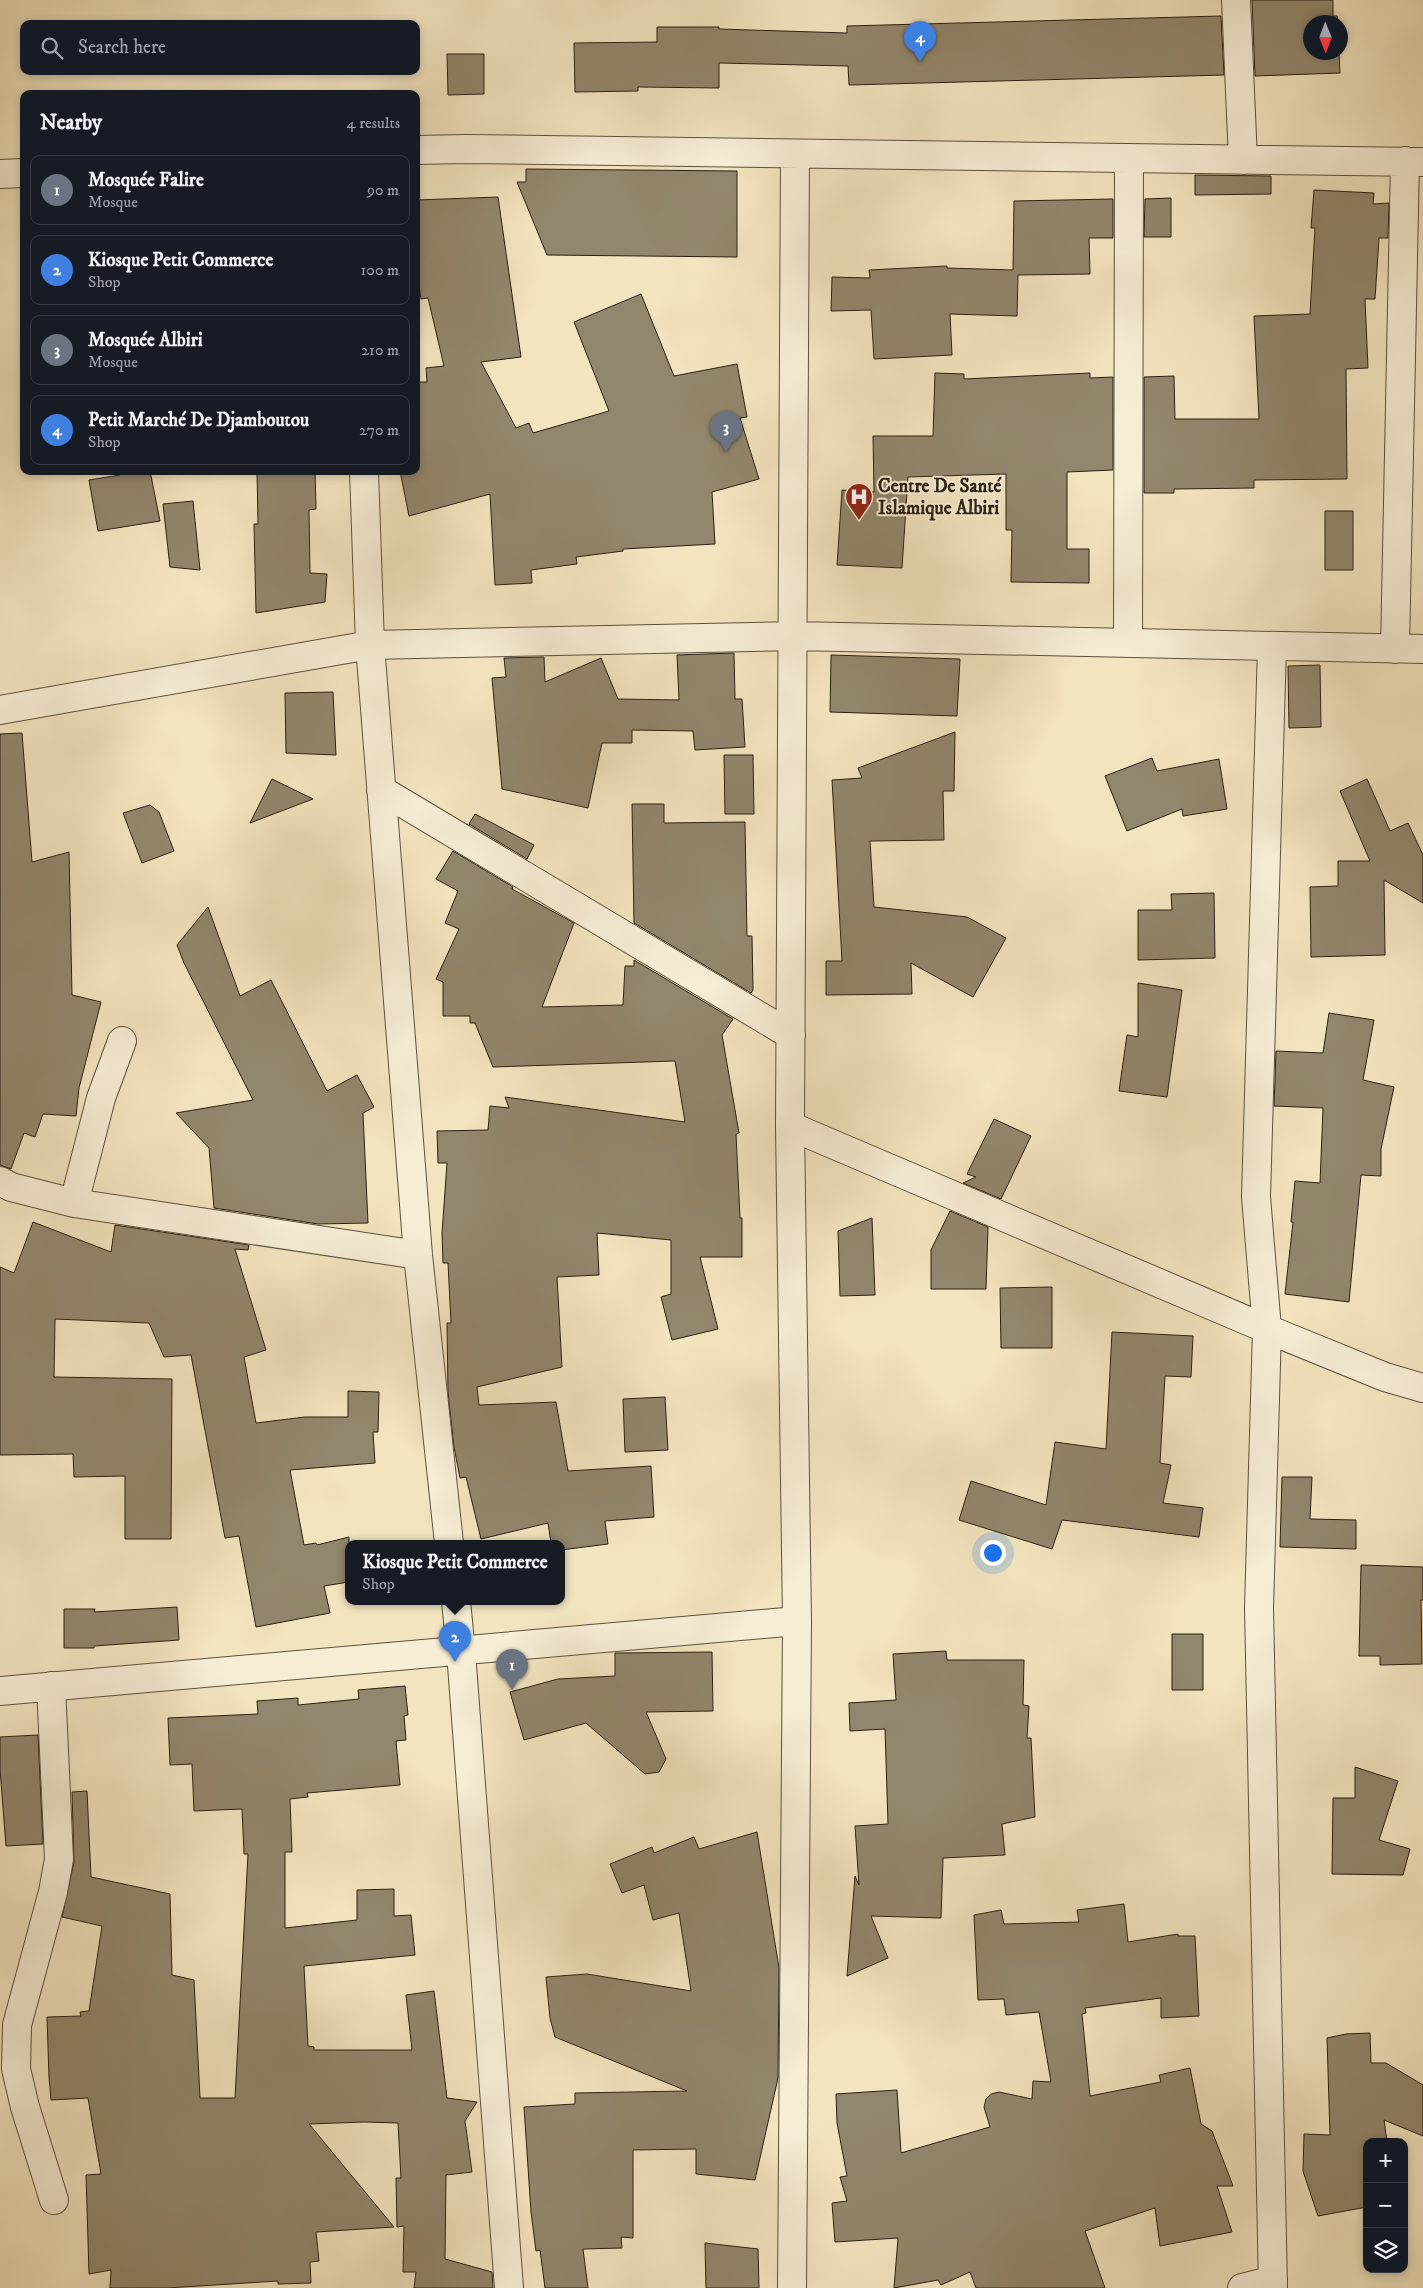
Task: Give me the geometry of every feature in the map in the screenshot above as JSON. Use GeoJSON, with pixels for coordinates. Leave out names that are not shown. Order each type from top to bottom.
{"type":"FeatureCollection","features":[{"type":"Feature","properties":{"kind":"street"},"geometry":{"type":"LineString","coordinates":[[1236,0],[1243,160]]}},
{"type":"Feature","properties":{"kind":"street"},"geometry":{"type":"LineString","coordinates":[[420,150],[1414,161],[1395,649]]}},
{"type":"Feature","properties":{"kind":"street"},"geometry":{"type":"LineString","coordinates":[[792,2288],[797,1621],[790,1126],[795,154]]}},
{"type":"Feature","properties":{"kind":"street"},"geometry":{"type":"LineString","coordinates":[[1128,643],[1129,158]]}},
{"type":"Feature","properties":{"kind":"street"},"geometry":{"type":"LineString","coordinates":[[0,174],[20,173]]}},
{"type":"Feature","properties":{"kind":"street"},"geometry":{"type":"LineString","coordinates":[[364,475],[370,645],[418,1255],[450,1540]]}},
{"type":"Feature","properties":{"kind":"street"},"geometry":{"type":"LineString","coordinates":[[0,710],[370,645],[794,636],[1423,649]]}},
{"type":"Feature","properties":{"kind":"street"},"geometry":{"type":"LineString","coordinates":[[1242,2288],[1273,2284],[1259,1608],[1267,1329],[1256,1197],[1272,646]]}},
{"type":"Feature","properties":{"kind":"street"},"geometry":{"type":"LineString","coordinates":[[381,790],[791,1035]]}},
{"type":"Feature","properties":{"kind":"street"},"geometry":{"type":"LineString","coordinates":[[74,1203],[101,1098],[122,1041]]}},
{"type":"Feature","properties":{"kind":"street"},"geometry":{"type":"LineString","coordinates":[[790,1126],[1267,1329],[1385,1377],[1423,1388]]}},
{"type":"Feature","properties":{"kind":"street"},"geometry":{"type":"LineString","coordinates":[[0,1181],[11,1187],[74,1203],[418,1255]]}},
{"type":"Feature","properties":{"kind":"street"},"geometry":{"type":"LineString","coordinates":[[456,1605],[462,1652],[509,2288]]}},
{"type":"Feature","properties":{"kind":"street"},"geometry":{"type":"LineString","coordinates":[[0,1691],[462,1652],[797,1621]]}},
{"type":"Feature","properties":{"kind":"street"},"geometry":{"type":"LineString","coordinates":[[51,1686],[59,1859],[53,1892],[17,2025],[16,2069],[25,2107],[54,2200]]}},
{"type":"Feature","properties":{"kind":"building"},"geometry":{"type":"Polygon","coordinates":[[[1252,0],[1333,0],[1333,15],[1303,15],[1303,60],[1339,60],[1340,73],[1255,76],[1252,0]]]}},
{"type":"Feature","properties":{"kind":"building"},"geometry":{"type":"Polygon","coordinates":[[[1221,16],[1224,75],[849,85],[848,66],[719,63],[719,88],[638,87],[638,91],[575,92],[574,43],[657,42],[657,27],[719,27],[719,29],[847,33],[847,26],[1221,16]]]}},
{"type":"Feature","properties":{"kind":"building"},"geometry":{"type":"Polygon","coordinates":[[[447,54],[484,54],[484,94],[448,95],[447,54]]]}},
{"type":"Feature","properties":{"kind":"building"},"geometry":{"type":"Polygon","coordinates":[[[526,169],[737,171],[737,257],[547,255],[517,182],[526,182],[526,169]]]}},
{"type":"Feature","properties":{"kind":"building"},"geometry":{"type":"Polygon","coordinates":[[[1195,175],[1271,176],[1271,194],[1195,195],[1195,175]]]}},
{"type":"Feature","properties":{"kind":"building"},"geometry":{"type":"Polygon","coordinates":[[[1314,190],[1374,193],[1373,204],[1389,203],[1388,238],[1379,238],[1375,299],[1365,299],[1368,368],[1346,369],[1347,479],[1254,480],[1254,488],[1174,489],[1174,493],[1144,493],[1144,377],[1174,376],[1175,419],[1259,419],[1254,316],[1310,314],[1315,228],[1311,228],[1314,190]]]}},
{"type":"Feature","properties":{"kind":"building"},"geometry":{"type":"Polygon","coordinates":[[[498,197],[521,357],[481,362],[516,428],[529,423],[533,433],[609,411],[574,322],[641,294],[674,376],[737,364],[747,417],[740,418],[759,479],[712,492],[715,544],[623,549],[623,551],[576,557],[577,564],[531,570],[532,583],[495,585],[490,494],[409,516],[401,475],[420,475],[420,382],[427,382],[426,368],[444,366],[428,298],[421,299],[420,292],[420,200],[498,197]]]}},
{"type":"Feature","properties":{"kind":"building"},"geometry":{"type":"Polygon","coordinates":[[[1171,198],[1171,237],[1144,237],[1145,199],[1171,198]]]}},
{"type":"Feature","properties":{"kind":"building"},"geometry":{"type":"Polygon","coordinates":[[[1113,199],[1113,238],[1089,238],[1090,274],[1018,275],[1017,316],[950,314],[952,355],[874,359],[871,310],[831,311],[832,277],[870,278],[869,270],[947,266],[947,268],[1013,270],[1014,201],[1113,199]]]}},
{"type":"Feature","properties":{"kind":"building"},"geometry":{"type":"Polygon","coordinates":[[[935,373],[964,374],[964,379],[1090,373],[1090,378],[1113,377],[1113,470],[1067,472],[1067,549],[1089,549],[1089,583],[1011,582],[1012,530],[1006,530],[1006,474],[908,477],[902,568],[837,565],[842,490],[874,492],[873,436],[933,436],[935,373]]]}},
{"type":"Feature","properties":{"kind":"building"},"geometry":{"type":"Polygon","coordinates":[[[120,475],[151,475],[160,521],[98,531],[89,480],[120,475]]]}},
{"type":"Feature","properties":{"kind":"building"},"geometry":{"type":"Polygon","coordinates":[[[257,475],[315,475],[316,509],[309,510],[310,573],[327,574],[325,602],[256,613],[254,524],[258,524],[257,475]]]}},
{"type":"Feature","properties":{"kind":"building"},"geometry":{"type":"Polygon","coordinates":[[[193,501],[200,570],[170,567],[163,504],[193,501]]]}},
{"type":"Feature","properties":{"kind":"building"},"geometry":{"type":"Polygon","coordinates":[[[1325,511],[1353,511],[1353,570],[1325,570],[1325,511]]]}},
{"type":"Feature","properties":{"kind":"building"},"geometry":{"type":"Polygon","coordinates":[[[734,653],[735,699],[742,699],[745,747],[695,750],[693,731],[632,730],[632,743],[602,743],[588,808],[502,789],[492,678],[506,677],[504,658],[544,657],[545,682],[601,658],[618,699],[679,700],[677,655],[734,653]]]}},
{"type":"Feature","properties":{"kind":"building"},"geometry":{"type":"Polygon","coordinates":[[[831,655],[960,659],[957,716],[830,712],[831,655]]]}},
{"type":"Feature","properties":{"kind":"building"},"geometry":{"type":"Polygon","coordinates":[[[1320,665],[1321,727],[1289,728],[1288,666],[1320,665]]]}},
{"type":"Feature","properties":{"kind":"building"},"geometry":{"type":"Polygon","coordinates":[[[333,692],[336,755],[286,753],[285,693],[333,692]]]}},
{"type":"Feature","properties":{"kind":"building"},"geometry":{"type":"Polygon","coordinates":[[[955,732],[954,791],[943,791],[944,840],[870,841],[874,907],[967,917],[1006,938],[973,997],[911,963],[912,994],[826,995],[826,961],[842,961],[832,780],[862,778],[858,768],[955,732]]]}},
{"type":"Feature","properties":{"kind":"building"},"geometry":{"type":"Polygon","coordinates":[[[22,733],[32,862],[69,852],[72,995],[101,1002],[79,1088],[76,1116],[43,1114],[35,1137],[24,1133],[11,1169],[0,1165],[0,734],[22,733]]]}},
{"type":"Feature","properties":{"kind":"building"},"geometry":{"type":"Polygon","coordinates":[[[724,755],[753,755],[754,814],[725,814],[724,755]]]}},
{"type":"Feature","properties":{"kind":"building"},"geometry":{"type":"Polygon","coordinates":[[[1152,758],[1157,771],[1219,759],[1227,809],[1183,816],[1182,809],[1127,831],[1105,776],[1152,758]]]}},
{"type":"Feature","properties":{"kind":"building"},"geometry":{"type":"Polygon","coordinates":[[[272,779],[313,799],[250,823],[272,779]]]}},
{"type":"Feature","properties":{"kind":"building"},"geometry":{"type":"Polygon","coordinates":[[[1367,779],[1390,831],[1408,823],[1423,855],[1423,903],[1384,880],[1385,955],[1311,957],[1310,887],[1338,886],[1338,861],[1370,861],[1340,791],[1367,779]]]}},
{"type":"Feature","properties":{"kind":"building"},"geometry":{"type":"Polygon","coordinates":[[[632,804],[664,804],[664,823],[745,822],[747,936],[752,936],[753,990],[751,993],[634,923],[632,804]]]}},
{"type":"Feature","properties":{"kind":"building"},"geometry":{"type":"Polygon","coordinates":[[[150,805],[159,812],[174,851],[142,863],[123,813],[150,805]]]}},
{"type":"Feature","properties":{"kind":"building"},"geometry":{"type":"Polygon","coordinates":[[[475,814],[534,845],[527,859],[469,824],[475,814]]]}},
{"type":"Feature","properties":{"kind":"building"},"geometry":{"type":"Polygon","coordinates":[[[453,851],[513,887],[512,889],[574,923],[542,1007],[623,1005],[625,966],[634,966],[634,960],[733,1019],[722,1035],[739,1133],[736,1134],[740,1218],[742,1218],[742,1257],[700,1257],[718,1329],[672,1340],[661,1297],[671,1294],[671,1240],[597,1233],[599,1275],[557,1277],[562,1367],[477,1387],[479,1405],[556,1402],[568,1471],[651,1466],[654,1517],[605,1521],[608,1544],[565,1549],[565,1540],[551,1540],[548,1523],[481,1539],[466,1477],[460,1478],[454,1447],[448,1392],[447,1323],[451,1323],[448,1263],[443,1263],[442,1233],[447,1163],[438,1163],[437,1131],[488,1130],[490,1106],[509,1108],[505,1097],[685,1122],[675,1061],[493,1067],[475,1023],[470,1023],[470,1016],[443,1016],[443,982],[436,979],[459,929],[445,923],[458,891],[436,879],[453,851]]]}},
{"type":"Feature","properties":{"kind":"building"},"geometry":{"type":"Polygon","coordinates":[[[1214,893],[1215,958],[1138,960],[1138,910],[1172,910],[1171,894],[1214,893]]]}},
{"type":"Feature","properties":{"kind":"building"},"geometry":{"type":"Polygon","coordinates":[[[208,907],[240,996],[271,980],[327,1091],[357,1075],[374,1107],[363,1113],[368,1223],[318,1224],[214,1208],[209,1148],[176,1113],[253,1100],[184,963],[177,945],[208,907]]]}},
{"type":"Feature","properties":{"kind":"building"},"geometry":{"type":"Polygon","coordinates":[[[1138,983],[1182,990],[1167,1097],[1119,1091],[1127,1035],[1138,1037],[1138,983]]]}},
{"type":"Feature","properties":{"kind":"building"},"geometry":{"type":"Polygon","coordinates":[[[1329,1013],[1374,1020],[1363,1080],[1394,1087],[1381,1149],[1381,1176],[1361,1175],[1349,1302],[1285,1294],[1293,1222],[1291,1222],[1295,1181],[1320,1183],[1323,1108],[1274,1106],[1276,1051],[1323,1053],[1329,1013]]]}},
{"type":"Feature","properties":{"kind":"building"},"geometry":{"type":"Polygon","coordinates":[[[994,1119],[1031,1136],[1001,1199],[963,1183],[976,1177],[967,1174],[994,1119]]]}},
{"type":"Feature","properties":{"kind":"building"},"geometry":{"type":"Polygon","coordinates":[[[950,1211],[988,1227],[986,1289],[931,1289],[931,1250],[950,1211]]]}},
{"type":"Feature","properties":{"kind":"building"},"geometry":{"type":"Polygon","coordinates":[[[872,1218],[875,1295],[840,1296],[838,1231],[872,1218]]]}},
{"type":"Feature","properties":{"kind":"building"},"geometry":{"type":"Polygon","coordinates":[[[33,1222],[111,1252],[115,1225],[249,1245],[248,1250],[235,1249],[266,1350],[244,1357],[256,1423],[305,1417],[348,1417],[348,1391],[379,1392],[378,1432],[373,1432],[375,1463],[290,1470],[304,1545],[316,1543],[317,1545],[349,1537],[349,1540],[345,1540],[345,1583],[324,1586],[330,1613],[256,1627],[239,1536],[225,1538],[191,1355],[164,1357],[149,1323],[55,1319],[54,1377],[172,1379],[171,1539],[125,1539],[125,1476],[74,1477],[73,1454],[0,1455],[0,1267],[14,1273],[33,1222]]]}},
{"type":"Feature","properties":{"kind":"building"},"geometry":{"type":"Polygon","coordinates":[[[1052,1287],[1052,1348],[1001,1348],[1000,1288],[1052,1287]]]}},
{"type":"Feature","properties":{"kind":"building"},"geometry":{"type":"Polygon","coordinates":[[[1112,1332],[1193,1336],[1191,1377],[1165,1376],[1160,1463],[1171,1465],[1163,1503],[1203,1508],[1199,1537],[1062,1520],[1052,1549],[959,1520],[971,1481],[1046,1505],[1055,1442],[1106,1449],[1112,1332]]]}},
{"type":"Feature","properties":{"kind":"building"},"geometry":{"type":"Polygon","coordinates":[[[665,1397],[668,1450],[625,1452],[623,1399],[665,1397]]]}},
{"type":"Feature","properties":{"kind":"building"},"geometry":{"type":"Polygon","coordinates":[[[1282,1477],[1312,1477],[1310,1519],[1356,1520],[1356,1549],[1280,1547],[1282,1477]]]}},
{"type":"Feature","properties":{"kind":"building"},"geometry":{"type":"Polygon","coordinates":[[[1361,1565],[1423,1567],[1423,1600],[1421,1600],[1422,1664],[1380,1665],[1380,1656],[1359,1656],[1361,1565]]]}},
{"type":"Feature","properties":{"kind":"building"},"geometry":{"type":"Polygon","coordinates":[[[177,1607],[179,1640],[94,1646],[94,1648],[64,1648],[64,1609],[95,1609],[94,1612],[177,1607]]]}},
{"type":"Feature","properties":{"kind":"building"},"geometry":{"type":"Polygon","coordinates":[[[1172,1634],[1203,1634],[1203,1690],[1172,1690],[1172,1634]]]}},
{"type":"Feature","properties":{"kind":"building"},"geometry":{"type":"Polygon","coordinates":[[[946,1651],[947,1660],[1024,1660],[1023,1705],[1029,1706],[1027,1738],[1031,1738],[1035,1817],[1002,1824],[1005,1855],[943,1858],[941,1918],[871,1916],[888,1958],[847,1976],[855,1876],[859,1885],[855,1826],[888,1824],[885,1729],[850,1731],[849,1703],[896,1700],[893,1654],[946,1651]]]}},
{"type":"Feature","properties":{"kind":"building"},"geometry":{"type":"Polygon","coordinates":[[[712,1652],[713,1711],[646,1712],[666,1759],[659,1772],[645,1774],[586,1723],[524,1740],[510,1692],[558,1679],[615,1676],[615,1653],[712,1652]]]}},
{"type":"Feature","properties":{"kind":"building"},"geometry":{"type":"Polygon","coordinates":[[[405,1686],[408,1715],[404,1716],[406,1740],[396,1741],[400,1785],[307,1793],[308,1797],[290,1799],[292,1852],[285,1852],[285,1928],[357,1920],[357,1890],[394,1889],[394,1916],[411,1915],[415,1955],[304,1966],[308,2046],[314,2047],[314,2050],[412,2050],[406,1995],[434,1991],[447,2098],[477,2102],[465,2121],[472,2172],[446,2175],[445,2259],[492,2272],[493,2288],[414,2288],[416,2272],[403,2272],[404,2226],[397,2227],[396,2178],[401,2178],[398,2123],[364,2122],[309,2124],[394,2227],[316,2232],[319,2261],[310,2262],[311,2283],[278,2284],[278,2281],[167,2288],[110,2288],[111,2270],[89,2274],[86,2175],[101,2174],[88,2098],[51,2100],[49,2077],[47,2017],[81,2016],[80,2012],[89,2011],[102,1926],[62,1917],[74,1862],[72,1792],[87,1791],[91,1877],[170,1894],[172,1975],[194,1980],[200,2098],[235,2098],[248,1854],[244,1854],[242,1809],[194,1811],[192,1764],[170,1765],[168,1718],[258,1714],[257,1701],[298,1698],[298,1705],[359,1699],[358,1690],[405,1686]]]}},
{"type":"Feature","properties":{"kind":"building"},"geometry":{"type":"Polygon","coordinates":[[[38,1735],[43,1844],[6,1846],[0,1769],[0,1737],[38,1735]]]}},
{"type":"Feature","properties":{"kind":"building"},"geometry":{"type":"Polygon","coordinates":[[[1355,1767],[1398,1781],[1379,1840],[1410,1849],[1403,1875],[1332,1874],[1333,1798],[1355,1798],[1355,1767]]]}},
{"type":"Feature","properties":{"kind":"building"},"geometry":{"type":"Polygon","coordinates":[[[757,1832],[779,1968],[778,2078],[755,2180],[696,2174],[696,2149],[633,2150],[633,2238],[621,2237],[622,2248],[583,2249],[588,2288],[545,2288],[540,2250],[536,2251],[531,2212],[524,2107],[575,2104],[575,2093],[687,2091],[555,2037],[550,2018],[546,1977],[587,1974],[691,1991],[679,1913],[653,1920],[644,1885],[622,1893],[610,1864],[652,1847],[654,1853],[694,1837],[699,1849],[757,1832]]]}},
{"type":"Feature","properties":{"kind":"building"},"geometry":{"type":"Polygon","coordinates":[[[1124,1904],[1128,1942],[1178,1934],[1178,1936],[1195,1936],[1199,2016],[1161,2018],[1161,1998],[1085,2008],[1086,2013],[1082,2014],[1090,2096],[1161,2082],[1159,2075],[1190,2068],[1201,2124],[1212,2131],[1233,2186],[1217,2186],[1232,2232],[1160,2246],[1155,2208],[1085,2231],[1105,2288],[976,2288],[970,2272],[941,2285],[938,2280],[894,2288],[898,2238],[835,2242],[832,2203],[847,2201],[840,2177],[847,2176],[837,2123],[836,2094],[897,2090],[901,2153],[990,2127],[984,2107],[986,2099],[991,2094],[999,2092],[1032,2099],[1033,2081],[1051,2082],[1039,2012],[1006,2015],[1004,1999],[978,2000],[974,1915],[1001,1910],[1004,1924],[1079,1922],[1077,1910],[1124,1904]]]}},
{"type":"Feature","properties":{"kind":"building"},"geometry":{"type":"Polygon","coordinates":[[[1370,2033],[1371,2063],[1386,2063],[1423,2085],[1423,2136],[1384,2120],[1386,2138],[1363,2138],[1363,2208],[1318,2216],[1303,2171],[1304,2134],[1330,2135],[1327,2038],[1346,2034],[1370,2033]]]}},
{"type":"Feature","properties":{"kind":"building"},"geometry":{"type":"Polygon","coordinates":[[[705,2243],[758,2249],[759,2288],[706,2288],[705,2243]]]}},
{"type":"Feature","properties":{"kind":"place","name":"Petit Marché De Djamboutou"},"geometry":{"type":"Point","coordinates":[920,62]}},
{"type":"Feature","properties":{"kind":"place","name":"Mosquée Albiri"},"geometry":{"type":"Point","coordinates":[726,452]}},
{"type":"Feature","properties":{"kind":"place","name":"Centre De Santé Islamique Albiri"},"geometry":{"type":"Point","coordinates":[859,521]}},
{"type":"Feature","properties":{"kind":"place","name":"Kiosque Petit Commerce"},"geometry":{"type":"Point","coordinates":[455,1662]}},
{"type":"Feature","properties":{"kind":"place","name":"Mosquée Falire"},"geometry":{"type":"Point","coordinates":[512,1690]}}]}
